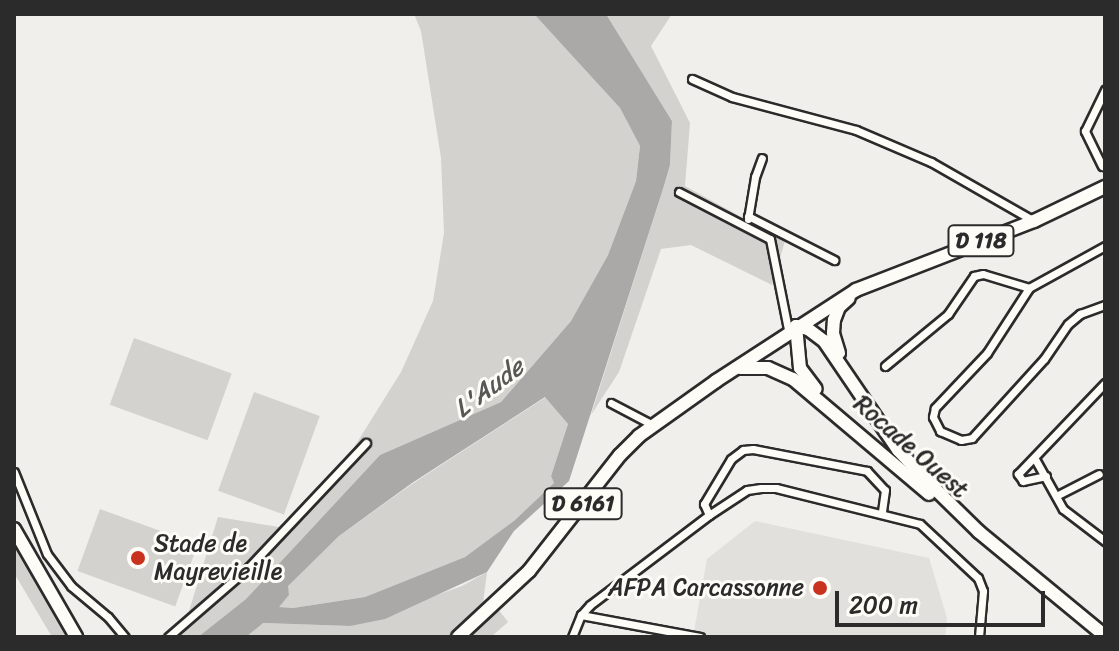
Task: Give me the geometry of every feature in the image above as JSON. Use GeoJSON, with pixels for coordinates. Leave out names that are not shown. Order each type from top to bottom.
{"type":"FeatureCollection","features":[{"type":"Feature","properties":{"kind":"main road","name":"D 118"},"geometry":{"type":"LineString","coordinates":[[791,325],[856,290],[1034,221],[1104,187]]}},
{"type":"Feature","properties":{"kind":"main road","name":"Rocade Ouest"},"geometry":{"type":"LineString","coordinates":[[846,371],[834,344],[834,320],[839,307],[856,290]]}},
{"type":"Feature","properties":{"kind":"main road","name":"Rocade Ouest"},"geometry":{"type":"LineString","coordinates":[[791,325],[808,329],[824,341],[898,450],[979,532]]}},
{"type":"Feature","properties":{"kind":"main road","name":"D 6161"},"geometry":{"type":"LineString","coordinates":[[458,637],[529,571],[620,455],[653,425],[736,369],[791,325]]}},
{"type":"Feature","properties":{"kind":"main road","name":"D 6161"},"geometry":{"type":"LineString","coordinates":[[716,381],[732,366],[791,325]]}},
{"type":"Feature","properties":{"kind":"main road"},"geometry":{"type":"LineString","coordinates":[[791,325],[800,368],[847,421]]}},
{"type":"Feature","properties":{"kind":"main road","name":"Rocade Ouest"},"geometry":{"type":"LineString","coordinates":[[736,369],[768,368],[793,379],[847,421],[943,506],[1105,636]]}},
{"type":"Feature","properties":{"kind":"main road"},"geometry":{"type":"LineString","coordinates":[[14,529],[76,637]]}},
{"type":"Feature","properties":{"kind":"street"},"geometry":{"type":"LineString","coordinates":[[692,79],[732,97],[856,130],[931,162],[1034,221]]}},
{"type":"Feature","properties":{"kind":"street"},"geometry":{"type":"LineString","coordinates":[[1102,166],[1085,131],[1105,90]]}},
{"type":"Feature","properties":{"kind":"street"},"geometry":{"type":"LineString","coordinates":[[747,225],[755,177],[762,158]]}},
{"type":"Feature","properties":{"kind":"street"},"geometry":{"type":"LineString","coordinates":[[679,192],[770,239],[775,248],[791,325]]}},
{"type":"Feature","properties":{"kind":"street"},"geometry":{"type":"LineString","coordinates":[[748,216],[834,260]]}},
{"type":"Feature","properties":{"kind":"street"},"geometry":{"type":"LineString","coordinates":[[1105,246],[1029,288],[987,353],[935,408],[933,417],[940,431],[961,440],[972,438],[1044,359],[1068,324],[1080,314],[1105,305]]}},
{"type":"Feature","properties":{"kind":"street"},"geometry":{"type":"LineString","coordinates":[[885,366],[948,314],[974,276],[983,274],[1029,288]]}},
{"type":"Feature","properties":{"kind":"street"},"geometry":{"type":"LineString","coordinates":[[1046,476],[1023,481],[1018,474],[1104,390]]}},
{"type":"Feature","properties":{"kind":"street"},"geometry":{"type":"LineString","coordinates":[[611,403],[653,425]]}},
{"type":"Feature","properties":{"kind":"street"},"geometry":{"type":"LineString","coordinates":[[168,637],[248,568],[366,443]]}},
{"type":"Feature","properties":{"kind":"street"},"geometry":{"type":"LineString","coordinates":[[709,515],[704,504],[731,459],[743,450],[753,449],[867,471],[885,490],[882,512]]}},
{"type":"Feature","properties":{"kind":"street"},"geometry":{"type":"LineString","coordinates":[[1035,459],[1069,515],[1105,541]]}},
{"type":"Feature","properties":{"kind":"street"},"geometry":{"type":"LineString","coordinates":[[14,472],[47,554],[71,586],[108,617],[125,637]]}},
{"type":"Feature","properties":{"kind":"street"},"geometry":{"type":"LineString","coordinates":[[1056,496],[1099,474]]}},
{"type":"Feature","properties":{"kind":"street"},"geometry":{"type":"LineString","coordinates":[[572,637],[581,615],[709,515],[747,490],[776,488],[882,512],[920,524],[978,578],[983,591],[979,637]]}},
{"type":"Feature","properties":{"kind":"street"},"geometry":{"type":"LineString","coordinates":[[581,615],[700,637]]}},
{"type":"Feature","properties":{"kind":"shaded area"},"geometry":{"type":"Polygon","coordinates":[[[414,14],[534,14],[620,108],[640,146],[636,181],[608,255],[571,321],[501,402],[380,455],[246,599],[198,637],[171,637],[185,624],[218,517],[285,528],[303,502],[343,465],[401,372],[433,301],[444,233],[441,158],[421,31],[414,14]]]}},
{"type":"Feature","properties":{"kind":"shaded area"},"geometry":{"type":"Polygon","coordinates":[[[534,14],[606,14],[672,121],[670,165],[569,481],[514,531],[487,572],[385,619],[350,626],[263,623],[246,637],[198,637],[246,599],[380,455],[501,402],[571,321],[608,255],[636,181],[640,146],[620,108],[534,14]],[[545,397],[412,483],[339,536],[288,586],[289,595],[279,607],[293,608],[365,597],[465,557],[515,520],[554,483],[551,476],[568,424],[545,397]]]}},
{"type":"Feature","properties":{"kind":"shaded area"},"geometry":{"type":"Polygon","coordinates":[[[606,14],[672,14],[651,46],[690,123],[685,186],[785,241],[772,285],[691,245],[661,249],[619,372],[591,415],[670,165],[672,121],[606,14]]]}},
{"type":"Feature","properties":{"kind":"shaded area"},"geometry":{"type":"Polygon","coordinates":[[[134,338],[232,374],[207,440],[110,405],[134,338]]]}},
{"type":"Feature","properties":{"kind":"shaded area"},"geometry":{"type":"Polygon","coordinates":[[[254,392],[320,416],[284,515],[218,491],[254,392]]]}},
{"type":"Feature","properties":{"kind":"shaded area"},"geometry":{"type":"Polygon","coordinates":[[[546,397],[568,424],[551,476],[554,483],[515,520],[465,557],[365,597],[293,608],[278,607],[289,595],[287,586],[339,536],[412,484],[546,397]]]}},
{"type":"Feature","properties":{"kind":"shaded area","name":"Stade de Mayrevieille"},"geometry":{"type":"Polygon","coordinates":[[[100,509],[198,545],[175,607],[77,571],[100,509]]]}},
{"type":"Feature","properties":{"kind":"shaded area","name":"AFPA Carcassonne"},"geometry":{"type":"Polygon","coordinates":[[[755,521],[929,558],[947,618],[945,637],[693,637],[707,559],[755,521]]]}},
{"type":"Feature","properties":{"kind":"shaded area"},"geometry":{"type":"Polygon","coordinates":[[[14,543],[66,637],[52,637],[14,573],[14,543]]]}},
{"type":"Feature","properties":{"kind":"shaded area"},"geometry":{"type":"Polygon","coordinates":[[[487,572],[482,611],[454,637],[246,637],[262,623],[350,626],[462,586],[487,572]]]}},
{"type":"Feature","properties":{"kind":"shaded area"},"geometry":{"type":"Polygon","coordinates":[[[498,609],[508,622],[491,637],[466,637],[498,609]]]}},
{"type":"Feature","properties":{"kind":"place","name":"Stade de Mayrevieille"},"geometry":{"type":"Point","coordinates":[138,558]}},
{"type":"Feature","properties":{"kind":"place","name":"AFPA Carcassonne"},"geometry":{"type":"Point","coordinates":[820,588]}},
{"type":"Feature","properties":{"kind":"water label","name":"L'Aude"},"geometry":{"type":"Point","coordinates":[489,388]}}]}
